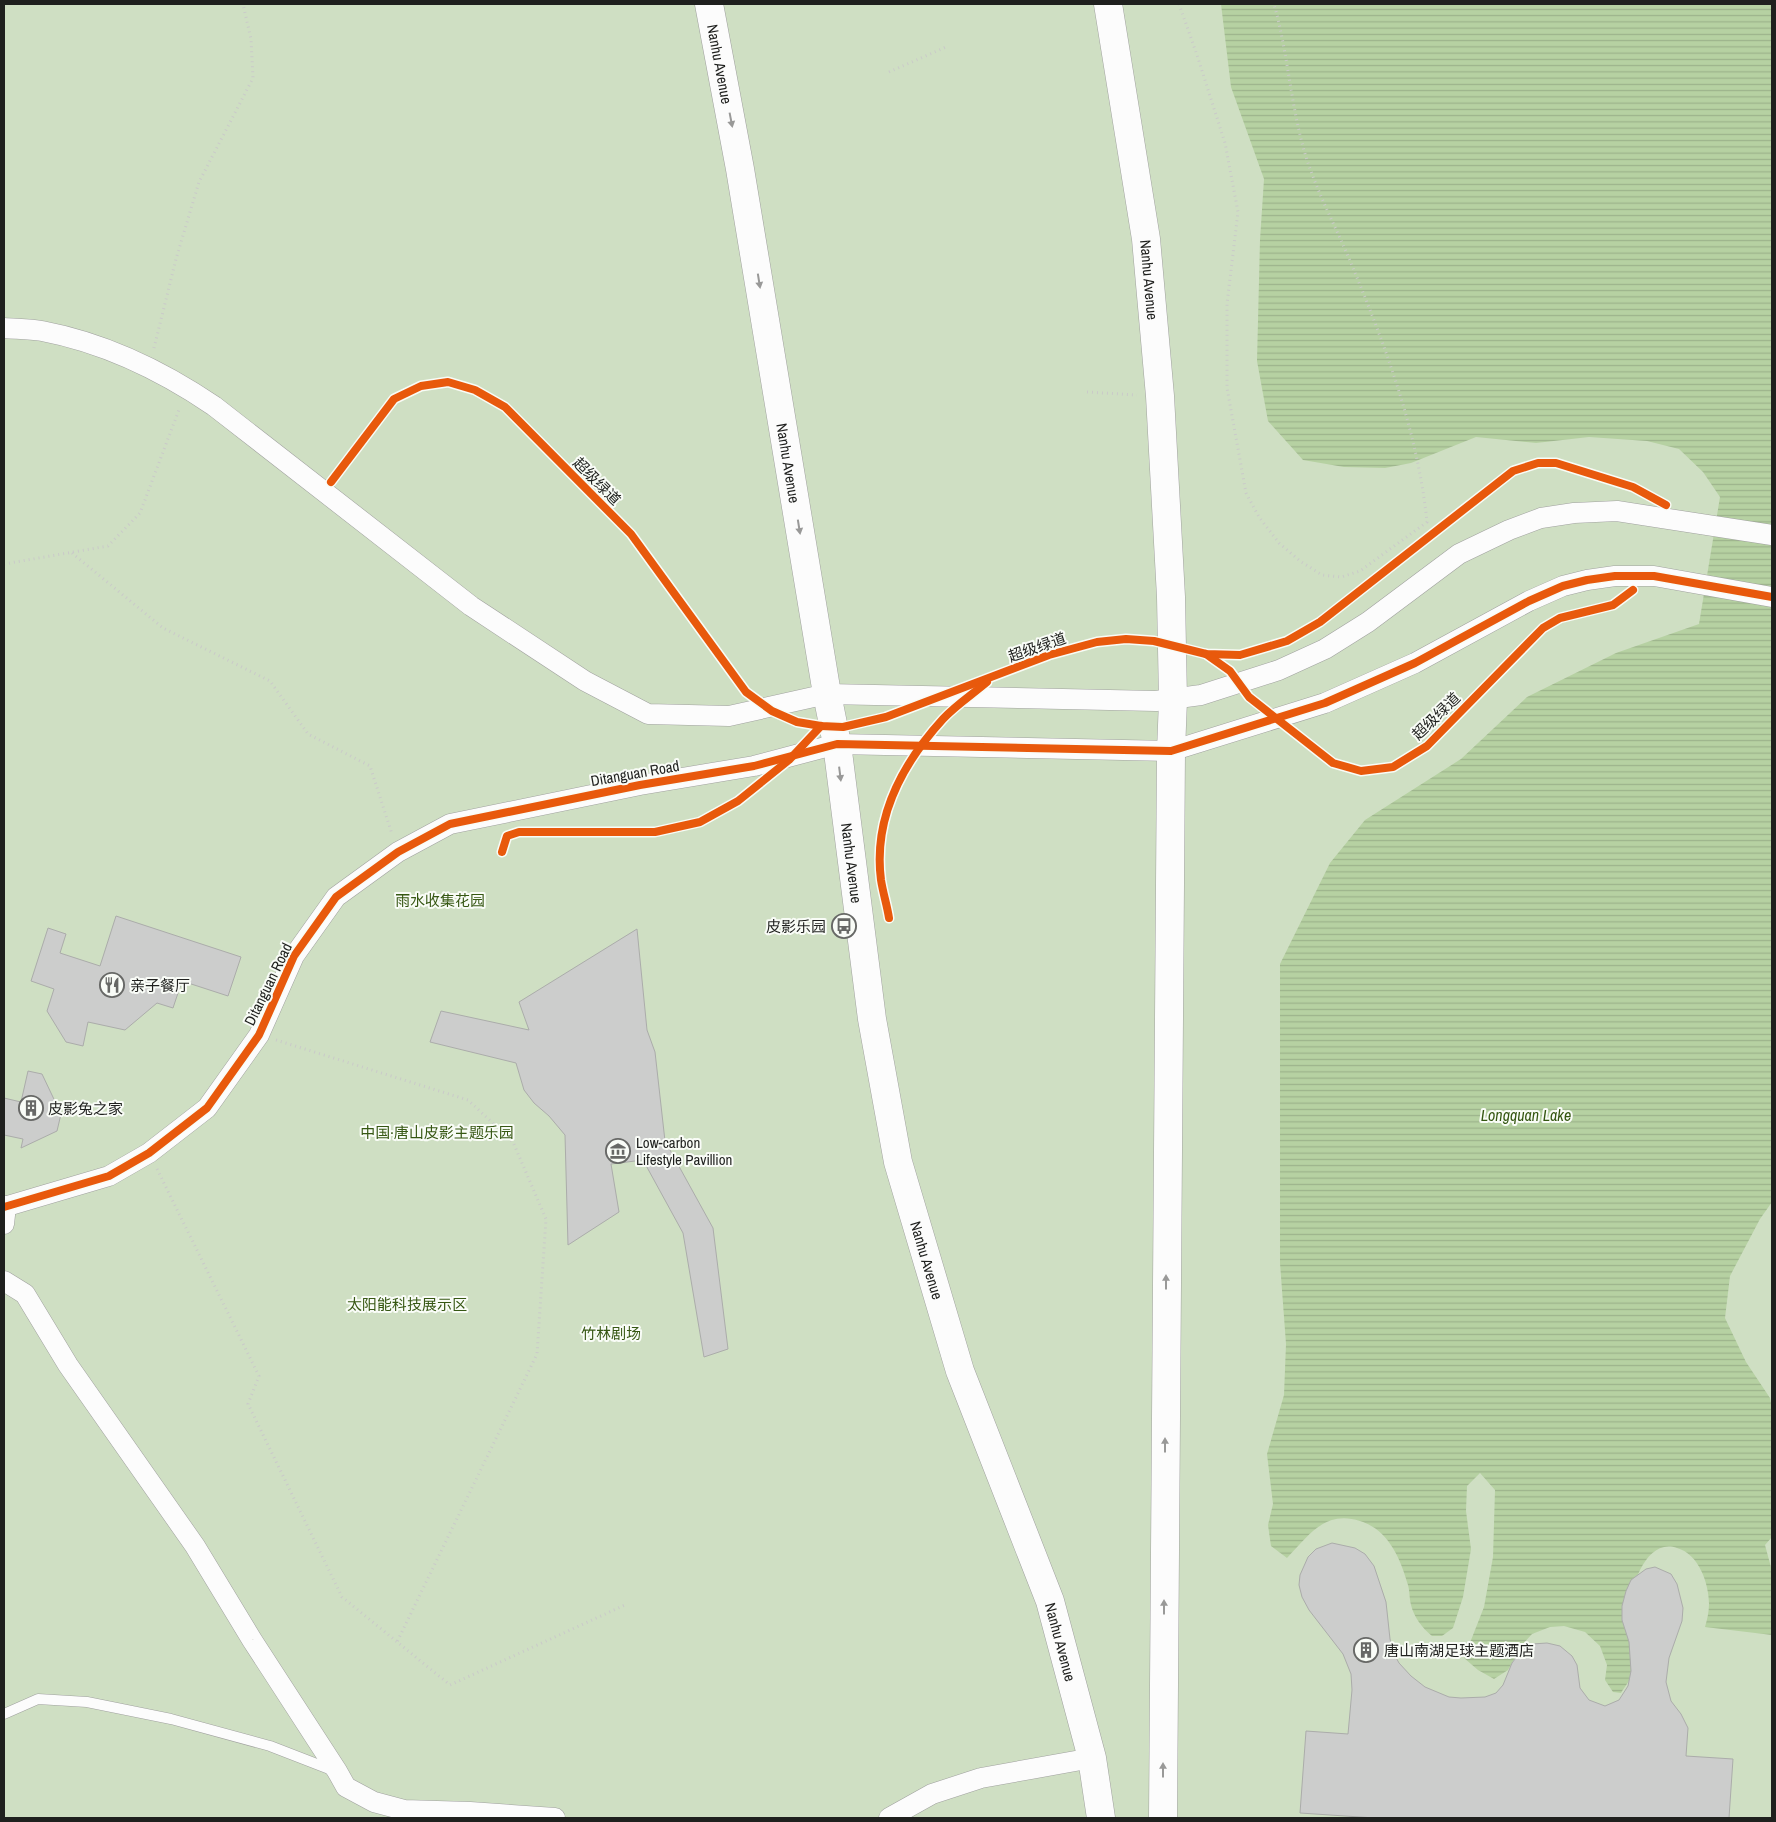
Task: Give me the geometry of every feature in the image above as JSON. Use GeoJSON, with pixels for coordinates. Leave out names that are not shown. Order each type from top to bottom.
{"type":"FeatureCollection","features":[{"type":"Feature","properties":{"kind":"highway","name":"Nanhu Avenue"},"geometry":{"type":"LineString","coordinates":[[709,4],[740,169],[826,694],[836,744],[872,1019],[898,1162],[960,1371],[1050,1601],[1092,1758],[1101,1818]]}},
{"type":"Feature","properties":{"kind":"highway","name":"Nanhu Avenue"},"geometry":{"type":"LineString","coordinates":[[1108,4],[1146,239],[1160,396],[1172,597],[1173,700],[1162,1818]]}},
{"type":"Feature","properties":{"kind":"street"},"geometry":{"type":"LineString","coordinates":[[4,328],[41,331],[97,346],[150,367],[187,387],[471,606],[585,681],[648,714],[729,716],[826,694],[1173,700],[1201,695],[1279,670],[1325,649],[1368,622],[1459,554],[1509,530],[1541,518],[1574,513],[1617,511],[1772,535]]}},
{"type":"Feature","properties":{"kind":"street","name":"Ditanguan Road"},"geometry":{"type":"LineString","coordinates":[[5,1212],[109,1176],[149,1153],[207,1108],[259,1035],[294,956],[336,897],[398,852],[450,824],[640,785],[754,766],[836,744],[1171,751],[1325,703],[1415,663],[1529,601],[1563,586],[1615,576],[1654,576],[1772,598]]}},
{"type":"Feature","properties":{"kind":"street"},"geometry":{"type":"LineString","coordinates":[[4,1280],[25,1294],[68,1365],[195,1546],[252,1640],[346,1787],[374,1802],[404,1810],[555,1818]]}},
{"type":"Feature","properties":{"kind":"street"},"geometry":{"type":"LineString","coordinates":[[888,1818],[932,1794],[981,1778],[1092,1758]]}},
{"type":"Feature","properties":{"kind":"lane"},"geometry":{"type":"LineString","coordinates":[[4,1714],[38,1699],[87,1702],[171,1719],[261,1744],[337,1771]]}},
{"type":"Feature","properties":{"kind":"path"},"geometry":{"type":"LineString","coordinates":[[150,367],[176,259],[199,182],[253,78],[251,39],[243,4]]}},
{"type":"Feature","properties":{"kind":"path"},"geometry":{"type":"LineString","coordinates":[[1179,4],[1198,56],[1224,143],[1238,212],[1227,304],[1227,388],[1246,493],[1259,517],[1286,549],[1300,561],[1322,575],[1341,577],[1360,571],[1428,522],[1424,489],[1410,424],[1391,364],[1309,165],[1301,139],[1274,4]]}},
{"type":"Feature","properties":{"kind":"path"},"geometry":{"type":"LineString","coordinates":[[889,72],[946,47]]}},
{"type":"Feature","properties":{"kind":"path"},"geometry":{"type":"LineString","coordinates":[[4,564],[108,546],[140,513],[187,387]]}},
{"type":"Feature","properties":{"kind":"path"},"geometry":{"type":"LineString","coordinates":[[1087,392],[1160,396]]}},
{"type":"Feature","properties":{"kind":"path"},"geometry":{"type":"LineString","coordinates":[[72,553],[164,628],[270,681],[308,734],[370,766],[398,852]]}},
{"type":"Feature","properties":{"kind":"path"},"geometry":{"type":"LineString","coordinates":[[259,1035],[468,1100],[513,1142],[546,1219],[538,1354],[397,1642]]}},
{"type":"Feature","properties":{"kind":"path"},"geometry":{"type":"LineString","coordinates":[[149,1153],[259,1376],[248,1404],[342,1597],[450,1685],[627,1604]]}},
{"type":"Feature","properties":{"kind":"green space"},"geometry":{"type":"Polygon","coordinates":[[[4,4],[1772,4],[1772,1818],[4,1818],[4,4]]]}},
{"type":"Feature","properties":{"kind":"water","name":"Longquan Lake"},"geometry":{"type":"Polygon","coordinates":[[[1221,4],[1772,4],[1772,1202],[1760,1219],[1730,1276],[1725,1318],[1746,1362],[1770,1398],[1772,1407],[1772,1537],[1765,1545],[1772,1571],[1772,1635],[1705,1627],[1709,1610],[1709,1596],[1705,1579],[1697,1563],[1685,1551],[1677,1548],[1666,1547],[1657,1550],[1642,1566],[1633,1588],[1628,1616],[1634,1670],[1631,1679],[1621,1693],[1613,1692],[1605,1680],[1607,1665],[1600,1646],[1585,1632],[1564,1626],[1550,1627],[1532,1634],[1522,1645],[1508,1670],[1494,1679],[1478,1670],[1464,1658],[1484,1607],[1493,1557],[1495,1490],[1480,1473],[1467,1486],[1466,1511],[1471,1549],[1463,1597],[1453,1628],[1442,1636],[1432,1636],[1419,1622],[1412,1609],[1408,1585],[1396,1554],[1385,1537],[1369,1525],[1348,1518],[1327,1522],[1311,1533],[1287,1558],[1271,1546],[1268,1525],[1273,1504],[1267,1454],[1284,1395],[1286,1344],[1280,1263],[1280,964],[1330,863],[1365,820],[1461,759],[1527,697],[1616,653],[1699,624],[1720,497],[1703,472],[1679,449],[1647,441],[1589,437],[1536,443],[1476,437],[1411,463],[1385,468],[1344,467],[1303,460],[1268,421],[1257,361],[1260,240],[1264,179],[1231,87],[1221,4]]]}},
{"type":"Feature","properties":{"kind":"building","name":"亲子餐厅"},"geometry":{"type":"Polygon","coordinates":[[[116,916],[241,957],[228,996],[182,981],[173,1008],[157,1003],[125,1030],[88,1022],[83,1046],[66,1042],[47,1011],[54,989],[31,981],[48,928],[66,934],[60,953],[100,966],[116,916]]]}},
{"type":"Feature","properties":{"kind":"building","name":"Low-carbon Lifestyle Pavillion"},"geometry":{"type":"Polygon","coordinates":[[[637,929],[647,1030],[655,1052],[665,1141],[713,1228],[728,1349],[704,1357],[683,1233],[643,1160],[611,1164],[619,1212],[568,1245],[565,1135],[524,1090],[516,1063],[430,1042],[441,1011],[529,1030],[519,1002],[637,929]]]}},
{"type":"Feature","properties":{"kind":"building","name":"皮影兔之家"},"geometry":{"type":"Polygon","coordinates":[[[28,1071],[42,1074],[61,1114],[57,1131],[21,1148],[23,1139],[4,1135],[4,1098],[21,1102],[28,1071]]]}},
{"type":"Feature","properties":{"kind":"building"},"geometry":{"type":"Polygon","coordinates":[[[1332,1543],[1355,1548],[1365,1554],[1374,1566],[1386,1602],[1390,1639],[1393,1652],[1399,1663],[1425,1687],[1449,1697],[1485,1697],[1496,1693],[1503,1685],[1512,1663],[1521,1651],[1532,1644],[1547,1643],[1560,1646],[1572,1656],[1577,1665],[1580,1688],[1589,1700],[1605,1706],[1619,1700],[1628,1686],[1631,1671],[1629,1642],[1622,1620],[1622,1606],[1626,1591],[1631,1580],[1646,1569],[1655,1567],[1671,1574],[1677,1584],[1683,1608],[1682,1621],[1669,1658],[1666,1682],[1671,1701],[1681,1714],[1688,1728],[1686,1756],[1733,1759],[1729,1818],[1375,1818],[1300,1813],[1306,1731],[1348,1734],[1352,1690],[1351,1674],[1343,1654],[1309,1610],[1302,1597],[1299,1585],[1300,1575],[1308,1557],[1316,1549],[1332,1543]]]}},
{"type":"Feature","properties":{"kind":"cycle path","name":"超级绿道"},"geometry":{"type":"LineString","coordinates":[[331,482],[394,399],[421,386],[448,382],[475,390],[505,407],[631,534],[746,692],[772,711],[797,722],[843,727],[886,717],[1049,655],[1097,642],[1126,639],[1154,641],[1206,654],[1240,655],[1287,641],[1320,622],[1513,471],[1538,463],[1556,463],[1633,487],[1666,505]]}},
{"type":"Feature","properties":{"kind":"cycle path"},"geometry":{"type":"LineString","coordinates":[[4,1207],[109,1176],[149,1153],[207,1108],[259,1035],[294,956],[336,897],[398,852],[450,824],[640,785],[754,766],[837,744],[1171,751],[1325,703],[1415,663],[1529,601],[1563,586],[1615,576],[1654,576],[1772,597]]}},
{"type":"Feature","properties":{"kind":"cycle path","name":"超级绿道"},"geometry":{"type":"LineString","coordinates":[[1206,654],[1230,671],[1249,697],[1333,763],[1361,771],[1393,767],[1427,746],[1543,628],[1560,618],[1613,605],[1633,590]]}},
{"type":"Feature","properties":{"kind":"cycle path"},"geometry":{"type":"LineString","coordinates":[[889,918],[881,880],[880,857],[886,814],[894,793],[903,773],[928,736],[948,714],[987,682]]}},
{"type":"Feature","properties":{"kind":"cycle path"},"geometry":{"type":"LineString","coordinates":[[502,852],[507,836],[519,832],[655,832],[700,822],[738,801],[789,760],[821,726]]}},
{"type":"Feature","properties":{"kind":"place","name":"皮影乐园"},"geometry":{"type":"Point","coordinates":[844,926]}},
{"type":"Feature","properties":{"kind":"place","name":"亲子餐厅"},"geometry":{"type":"Point","coordinates":[112,985]}},
{"type":"Feature","properties":{"kind":"place","name":"皮影兔之家"},"geometry":{"type":"Point","coordinates":[31,1108]}},
{"type":"Feature","properties":{"kind":"place","name":"Low-carbon Lifestyle Pavillion"},"geometry":{"type":"Point","coordinates":[618,1151]}},
{"type":"Feature","properties":{"kind":"place","name":"唐山南湖足球主题酒店"},"geometry":{"type":"Point","coordinates":[1366,1650]}},
{"type":"Feature","properties":{"kind":"park label","name":"雨水收集花园"},"geometry":{"type":"Point","coordinates":[440,900]}},
{"type":"Feature","properties":{"kind":"park label","name":"中国·唐山皮影主题乐园"},"geometry":{"type":"Point","coordinates":[437,1132]}},
{"type":"Feature","properties":{"kind":"park label","name":"太阳能科技展示区"},"geometry":{"type":"Point","coordinates":[407,1304]}},
{"type":"Feature","properties":{"kind":"park label","name":"竹林剧场"},"geometry":{"type":"Point","coordinates":[611,1333]}}]}
